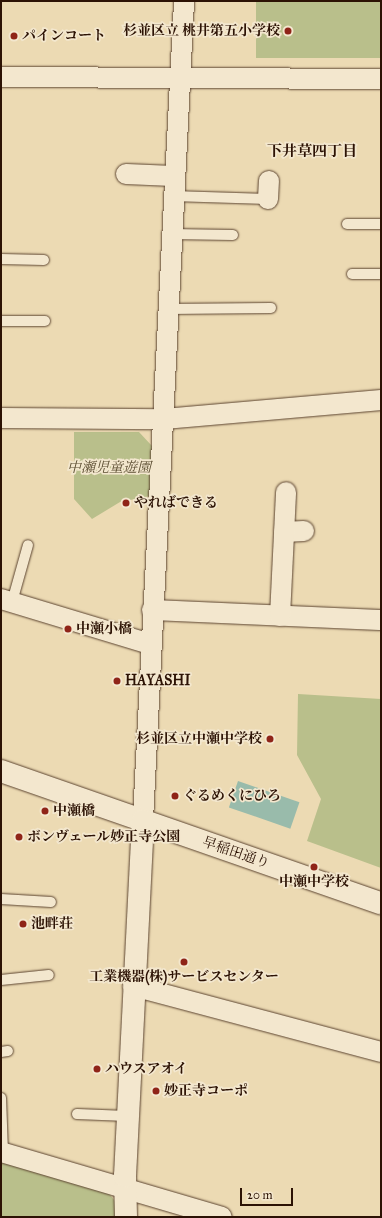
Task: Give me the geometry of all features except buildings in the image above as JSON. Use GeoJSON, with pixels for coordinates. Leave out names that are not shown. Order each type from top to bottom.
{"type":"FeatureCollection","features":[{"type":"Feature","properties":{"kind":"street"},"geometry":{"type":"LineString","coordinates":[[126,1217],[125,1189],[133,986],[143,820],[150,644],[164,419],[173,176],[184,1]]}},
{"type":"Feature","properties":{"kind":"street"},"geometry":{"type":"LineString","coordinates":[[1,77],[381,80]]}},
{"type":"Feature","properties":{"kind":"street"},"geometry":{"type":"LineString","coordinates":[[126,174],[173,176]]}},
{"type":"Feature","properties":{"kind":"street"},"geometry":{"type":"LineString","coordinates":[[1,418],[164,419],[381,400]]}},
{"type":"Feature","properties":{"kind":"street"},"geometry":{"type":"LineString","coordinates":[[280,616],[286,492]]}},
{"type":"Feature","properties":{"kind":"street"},"geometry":{"type":"LineString","coordinates":[[284,532],[304,531]]}},
{"type":"Feature","properties":{"kind":"street"},"geometry":{"type":"LineString","coordinates":[[6,600],[150,644]]}},
{"type":"Feature","properties":{"kind":"street"},"geometry":{"type":"LineString","coordinates":[[152,610],[381,620]]}},
{"type":"Feature","properties":{"kind":"street","name":"早稲田通り"},"geometry":{"type":"LineString","coordinates":[[1,771],[381,903]]}},
{"type":"Feature","properties":{"kind":"street"},"geometry":{"type":"LineString","coordinates":[[133,986],[381,1052]]}},
{"type":"Feature","properties":{"kind":"street"},"geometry":{"type":"LineString","coordinates":[[2,1152],[222,1217]]}},
{"type":"Feature","properties":{"kind":"lane"},"geometry":{"type":"LineString","coordinates":[[172,196],[269,190]]}},
{"type":"Feature","properties":{"kind":"lane"},"geometry":{"type":"LineString","coordinates":[[346,224],[381,224]]}},
{"type":"Feature","properties":{"kind":"lane"},"geometry":{"type":"LineString","coordinates":[[170,234],[233,235]]}},
{"type":"Feature","properties":{"kind":"lane"},"geometry":{"type":"LineString","coordinates":[[1,259],[44,260]]}},
{"type":"Feature","properties":{"kind":"lane"},"geometry":{"type":"LineString","coordinates":[[352,274],[381,274]]}},
{"type":"Feature","properties":{"kind":"lane"},"geometry":{"type":"LineString","coordinates":[[167,309],[271,308]]}},
{"type":"Feature","properties":{"kind":"lane"},"geometry":{"type":"LineString","coordinates":[[1,321],[45,321]]}},
{"type":"Feature","properties":{"kind":"lane"},"geometry":{"type":"LineString","coordinates":[[6,600],[28,545]]}},
{"type":"Feature","properties":{"kind":"lane"},"geometry":{"type":"LineString","coordinates":[[1,899],[51,902]]}},
{"type":"Feature","properties":{"kind":"lane"},"geometry":{"type":"LineString","coordinates":[[1,980],[49,975]]}},
{"type":"Feature","properties":{"kind":"lane"},"geometry":{"type":"LineString","coordinates":[[1,1098],[2,1152]]}},
{"type":"Feature","properties":{"kind":"lane"},"geometry":{"type":"LineString","coordinates":[[77,1114],[128,1116]]}},
{"type":"Feature","properties":{"kind":"green space"},"geometry":{"type":"Polygon","coordinates":[[[256,1],[381,1],[381,58],[256,58],[256,1]]]}},
{"type":"Feature","properties":{"kind":"green space","name":"中瀬児童遊園"},"geometry":{"type":"Polygon","coordinates":[[[74,432],[139,432],[152,446],[150,496],[120,502],[92,519],[74,499],[74,432]]]}},
{"type":"Feature","properties":{"kind":"green space"},"geometry":{"type":"Polygon","coordinates":[[[298,694],[381,699],[381,868],[307,841],[321,799],[297,755],[298,694]]]}},
{"type":"Feature","properties":{"kind":"green space"},"geometry":{"type":"Polygon","coordinates":[[[1,1158],[105,1188],[117,1204],[117,1217],[1,1217],[1,1158]]]}},
{"type":"Feature","properties":{"kind":"shaded area"},"geometry":{"type":"Polygon","coordinates":[[[238,781],[299,802],[290,829],[229,807],[238,781]]]}},
{"type":"Feature","properties":{"kind":"place","name":"杉並区立 桃井第五小学校"},"geometry":{"type":"Point","coordinates":[288,31]}},
{"type":"Feature","properties":{"kind":"place","name":"パインコート"},"geometry":{"type":"Point","coordinates":[14,36]}},
{"type":"Feature","properties":{"kind":"place","name":"やればできる"},"geometry":{"type":"Point","coordinates":[126,503]}},
{"type":"Feature","properties":{"kind":"place","name":"中瀬小橋"},"geometry":{"type":"Point","coordinates":[68,629]}},
{"type":"Feature","properties":{"kind":"place","name":"HAYASHI"},"geometry":{"type":"Point","coordinates":[117,681]}},
{"type":"Feature","properties":{"kind":"place","name":"杉並区立中瀬中学校"},"geometry":{"type":"Point","coordinates":[270,739]}},
{"type":"Feature","properties":{"kind":"place","name":"ぐるめくにひろ"},"geometry":{"type":"Point","coordinates":[175,796]}},
{"type":"Feature","properties":{"kind":"place","name":"中瀬橋"},"geometry":{"type":"Point","coordinates":[45,811]}},
{"type":"Feature","properties":{"kind":"place","name":"ボンヴェール妙正寺公園"},"geometry":{"type":"Point","coordinates":[19,837]}},
{"type":"Feature","properties":{"kind":"place","name":"中瀬中学校"},"geometry":{"type":"Point","coordinates":[314,867]}},
{"type":"Feature","properties":{"kind":"place","name":"池畔荘"},"geometry":{"type":"Point","coordinates":[23,924]}},
{"type":"Feature","properties":{"kind":"place","name":"工業機器(株)サービスセンター"},"geometry":{"type":"Point","coordinates":[184,962]}},
{"type":"Feature","properties":{"kind":"place","name":"ハウスアオイ"},"geometry":{"type":"Point","coordinates":[97,1069]}},
{"type":"Feature","properties":{"kind":"place","name":"妙正寺コーポ"},"geometry":{"type":"Point","coordinates":[156,1091]}},
{"type":"Feature","properties":{"kind":"district","name":"下井草四丁目"},"geometry":{"type":"Point","coordinates":[312,152]}}]}
